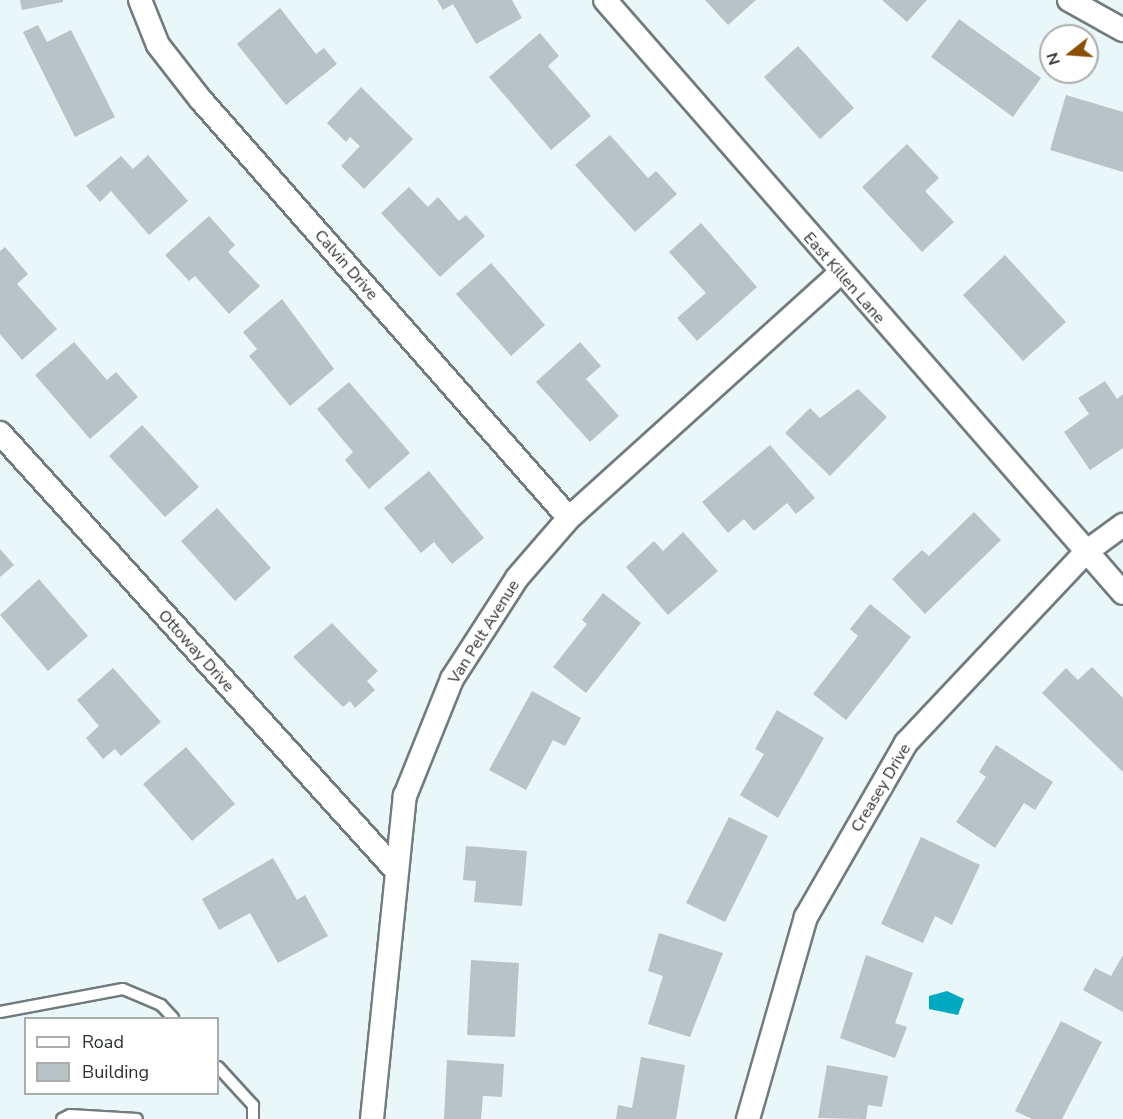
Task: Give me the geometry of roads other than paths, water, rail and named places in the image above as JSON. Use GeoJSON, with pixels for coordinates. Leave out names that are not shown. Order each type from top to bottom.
{"type":"FeatureCollection","features":[{"type":"Feature","properties":{"kind":"street","name":"Calvin Drive"},"geometry":{"type":"LineString","coordinates":[[140,0],[158,45],[201,100],[569,518]]}},
{"type":"Feature","properties":{"kind":"street","name":"East Killen Lane"},"geometry":{"type":"LineString","coordinates":[[605,0],[840,273],[1123,592]]}},
{"type":"Feature","properties":{"kind":"street"},"geometry":{"type":"LineString","coordinates":[[1069,0],[1123,30]]}},
{"type":"Feature","properties":{"kind":"street","name":"Van Pelt Avenue"},"geometry":{"type":"LineString","coordinates":[[372,1119],[393,867],[405,796],[452,679],[517,578],[569,518],[840,273]]}},
{"type":"Feature","properties":{"kind":"street","name":"Ottoway Drive"},"geometry":{"type":"LineString","coordinates":[[0,433],[393,867]]}},
{"type":"Feature","properties":{"kind":"street","name":"Creasey Drive"},"geometry":{"type":"LineString","coordinates":[[748,1119],[806,917],[906,743],[1086,552],[1123,525]]}},
{"type":"Feature","properties":{"kind":"lane"},"geometry":{"type":"LineString","coordinates":[[0,1012],[123,989],[161,1005],[172,1017]]}},
{"type":"Feature","properties":{"kind":"lane"},"geometry":{"type":"LineString","coordinates":[[219,1068],[253,1106],[253,1119]]}},
{"type":"Feature","properties":{"kind":"lane"},"geometry":{"type":"LineString","coordinates":[[62,1119],[70,1115],[137,1119]]}},
{"type":"Feature","properties":{"kind":"water"},"geometry":{"type":"Polygon","coordinates":[[[947,991],[964,999],[958,1015],[929,1009],[929,996],[947,991]]]}}]}
